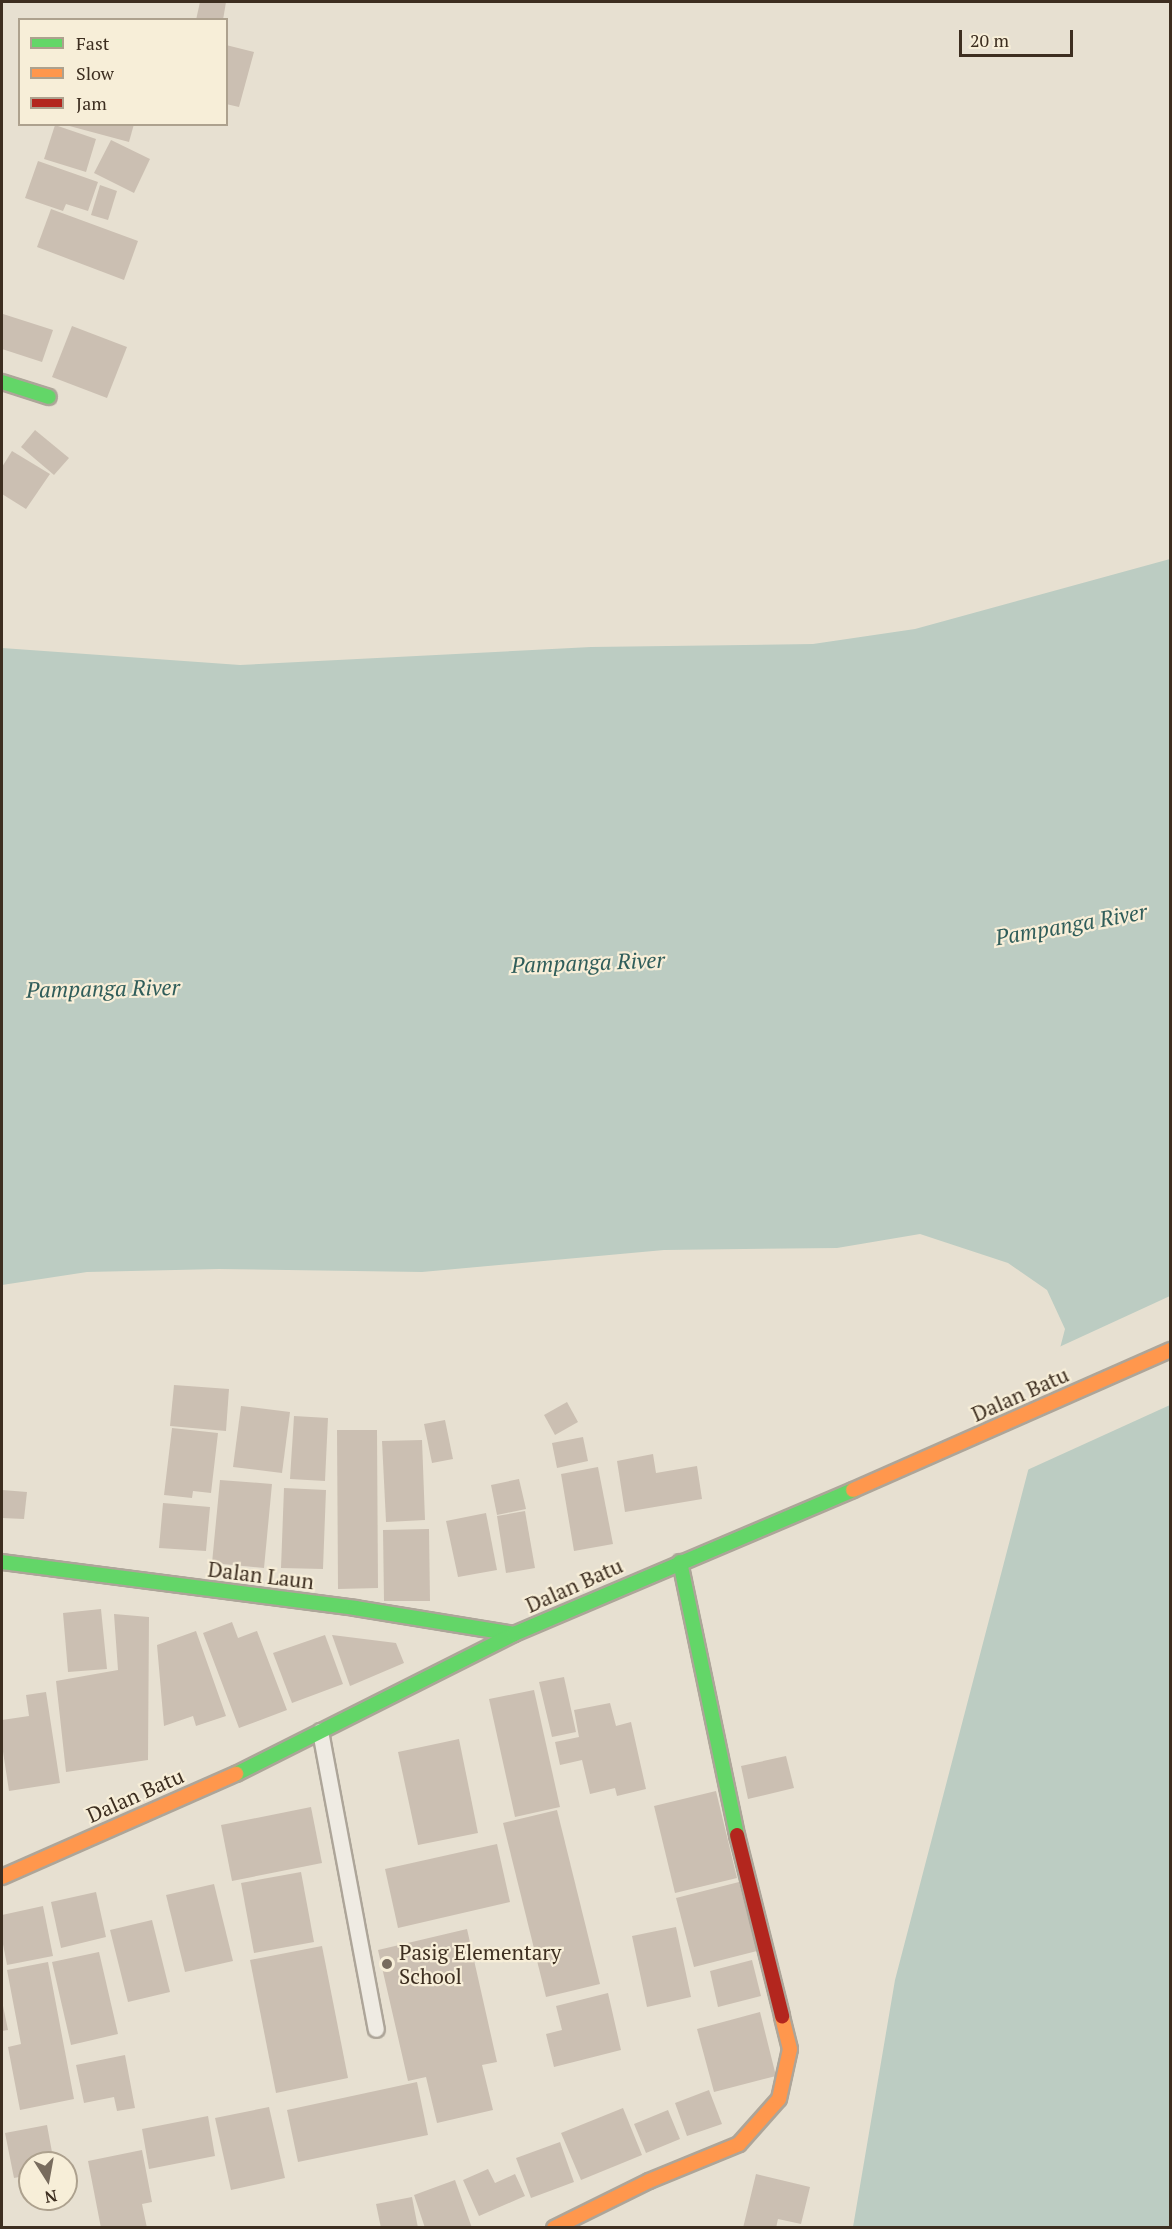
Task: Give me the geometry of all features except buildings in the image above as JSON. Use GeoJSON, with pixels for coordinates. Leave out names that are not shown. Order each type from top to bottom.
{"type":"FeatureCollection","features":[{"type":"Feature","properties":{"kind":"street"},"geometry":{"type":"LineString","coordinates":[[2,382],[49,397]]}},
{"type":"Feature","properties":{"kind":"street","name":"Dalan Batu"},"geometry":{"type":"LineString","coordinates":[[2,1877],[225,1779],[514,1634],[914,1465],[1170,1350]]}},
{"type":"Feature","properties":{"kind":"street","name":"Dalan Laun"},"geometry":{"type":"LineString","coordinates":[[2,1562],[355,1608],[514,1634]]}},
{"type":"Feature","properties":{"kind":"street"},"geometry":{"type":"LineString","coordinates":[[554,2228],[649,2181],[739,2144],[779,2098],[790,2049],[726,1788],[680,1562]]}},
{"type":"Feature","properties":{"kind":"lane"},"geometry":{"type":"LineString","coordinates":[[320,1731],[376,2029]]}},
{"type":"Feature","properties":{"kind":"water","name":"Pampanga River"},"geometry":{"type":"Polygon","coordinates":[[[1170,559],[1170,2227],[853,2227],[895,1980],[1065,1329],[1047,1290],[1008,1263],[920,1234],[837,1248],[664,1250],[422,1272],[219,1269],[87,1272],[2,1285],[2,648],[240,665],[591,647],[813,644],[915,629],[1170,559]]]}},
{"type":"Feature","properties":{"kind":"pier"},"geometry":{"type":"Polygon","coordinates":[[[1170,1296],[1170,1405],[1025,1471],[1057,1348],[1170,1296]]]}},
{"type":"Feature","properties":{"kind":"traffic: fast"},"geometry":{"type":"LineString","coordinates":[[2,382],[49,397]]}},
{"type":"Feature","properties":{"kind":"traffic: fast"},"geometry":{"type":"LineString","coordinates":[[236,1774],[514,1634],[853,1490]]}},
{"type":"Feature","properties":{"kind":"traffic: fast"},"geometry":{"type":"LineString","coordinates":[[2,1562],[355,1608],[514,1634]]}},
{"type":"Feature","properties":{"kind":"traffic: fast"},"geometry":{"type":"LineString","coordinates":[[680,1562],[737,1835]]}},
{"type":"Feature","properties":{"kind":"traffic: slow"},"geometry":{"type":"LineString","coordinates":[[853,1490],[1170,1350]]}},
{"type":"Feature","properties":{"kind":"traffic: slow"},"geometry":{"type":"LineString","coordinates":[[2,1877],[236,1774]]}},
{"type":"Feature","properties":{"kind":"traffic: slow"},"geometry":{"type":"LineString","coordinates":[[554,2228],[649,2181],[739,2144],[779,2099],[790,2049],[782,2016]]}},
{"type":"Feature","properties":{"kind":"traffic: jam"},"geometry":{"type":"LineString","coordinates":[[737,1835],[782,2016]]}},
{"type":"Feature","properties":{"kind":"place","name":"Pasig Elementary School"},"geometry":{"type":"Point","coordinates":[387,1964]}}]}
